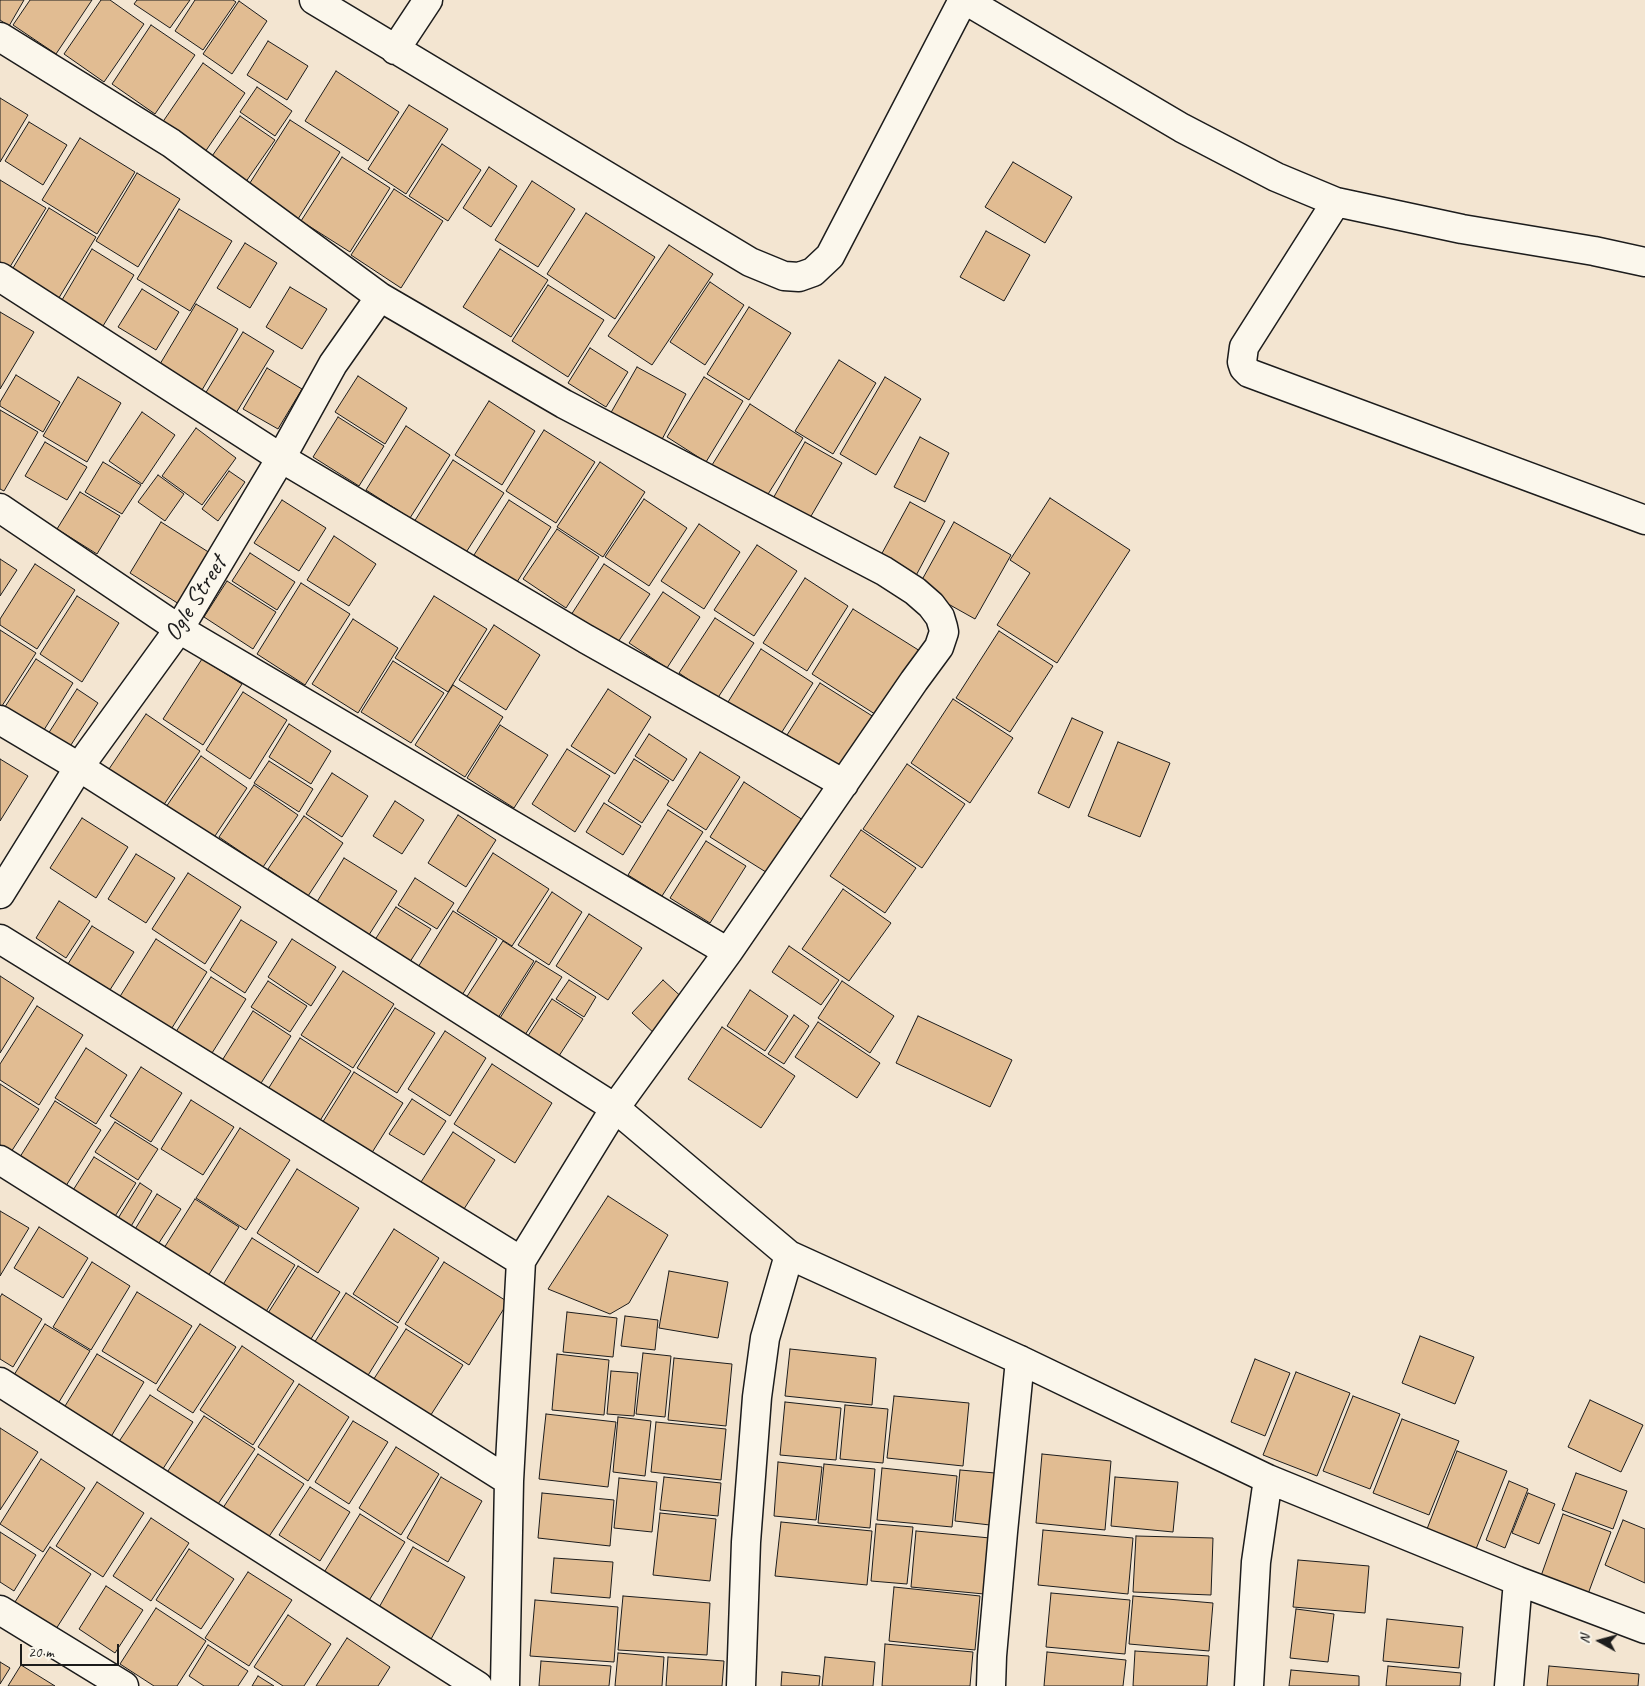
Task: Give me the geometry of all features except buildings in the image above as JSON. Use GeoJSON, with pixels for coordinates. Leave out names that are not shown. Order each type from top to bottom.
{"type":"FeatureCollection","features":[{"type":"Feature","properties":{"kind":"street"},"geometry":{"type":"LineString","coordinates":[[314,0],[750,262],[784,276],[798,277],[814,272],[830,256],[964,0],[1182,128],[1276,177],[1336,202],[1462,229],[1594,251],[1645,262]]}},
{"type":"Feature","properties":{"kind":"street"},"geometry":{"type":"LineString","coordinates":[[395,50],[428,0]]}},
{"type":"Feature","properties":{"kind":"street"},"geometry":{"type":"LineString","coordinates":[[0,37],[171,143],[380,296],[564,404],[884,571],[915,591],[931,605],[940,617],[944,627],[939,647],[728,952],[615,1108],[521,1261],[509,1481],[506,1686]]}},
{"type":"Feature","properties":{"kind":"street"},"geometry":{"type":"LineString","coordinates":[[1336,202],[1244,347],[1242,362],[1244,368],[1249,373],[1645,520]]}},
{"type":"Feature","properties":{"kind":"street"},"geometry":{"type":"LineString","coordinates":[[0,277],[281,458],[586,639],[844,784]]}},
{"type":"Feature","properties":{"kind":"street","name":"Ogle Street"},"geometry":{"type":"LineString","coordinates":[[0,894],[79,767],[179,629],[281,458],[333,364],[380,296]]}},
{"type":"Feature","properties":{"kind":"street"},"geometry":{"type":"LineString","coordinates":[[0,508],[179,629],[728,952]]}},
{"type":"Feature","properties":{"kind":"street"},"geometry":{"type":"LineString","coordinates":[[0,720],[79,767],[615,1108],[789,1254],[1020,1360],[1268,1479],[1518,1581],[1645,1629]]}},
{"type":"Feature","properties":{"kind":"street"},"geometry":{"type":"LineString","coordinates":[[0,939],[521,1261]]}},
{"type":"Feature","properties":{"kind":"street"},"geometry":{"type":"LineString","coordinates":[[0,1160],[509,1481]]}},
{"type":"Feature","properties":{"kind":"street"},"geometry":{"type":"LineString","coordinates":[[741,1686],[746,1542],[757,1397],[766,1338],[789,1254]]}},
{"type":"Feature","properties":{"kind":"street"},"geometry":{"type":"LineString","coordinates":[[991,1686],[1002,1532],[1020,1360]]}},
{"type":"Feature","properties":{"kind":"street"},"geometry":{"type":"LineString","coordinates":[[0,1382],[478,1686]]}},
{"type":"Feature","properties":{"kind":"street"},"geometry":{"type":"LineString","coordinates":[[1249,1686],[1256,1562],[1268,1479]]}},
{"type":"Feature","properties":{"kind":"street"},"geometry":{"type":"LineString","coordinates":[[1509,1686],[1518,1581]]}},
{"type":"Feature","properties":{"kind":"street"},"geometry":{"type":"LineString","coordinates":[[0,1610],[124,1686]]}}]}
